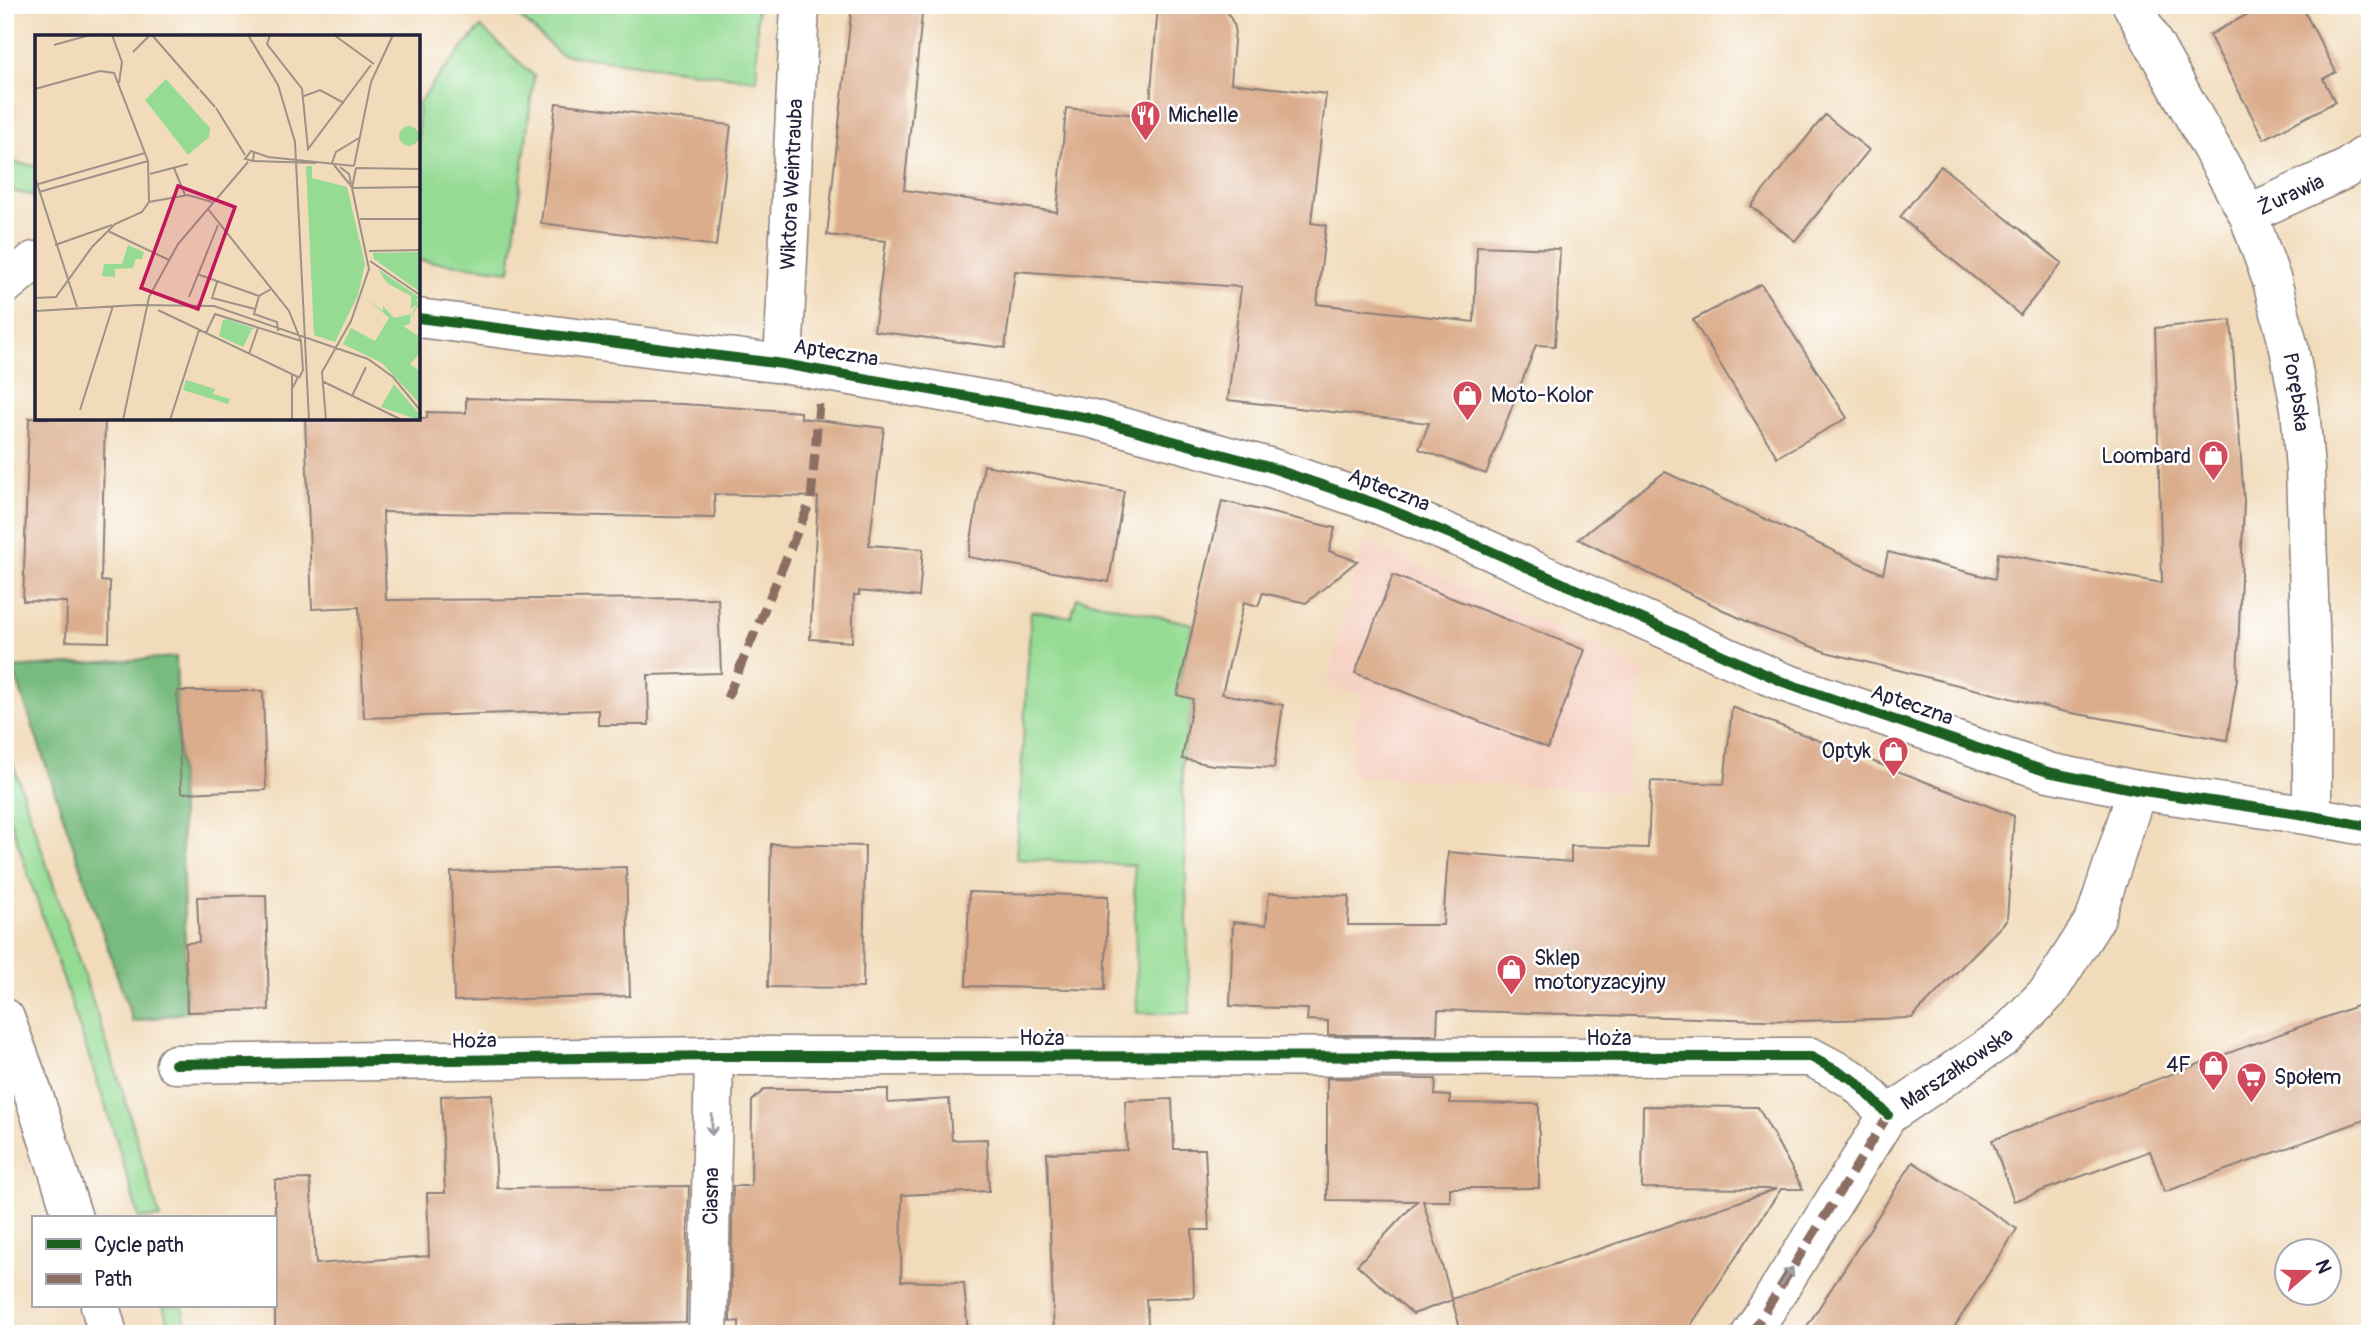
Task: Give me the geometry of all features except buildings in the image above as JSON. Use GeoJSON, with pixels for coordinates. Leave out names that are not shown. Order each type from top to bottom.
{"type":"FeatureCollection","features":[{"type":"Feature","properties":{"kind":"street","name":"Wiktora Weintrauba"},"geometry":{"type":"LineString","coordinates":[[783,364],[800,5]]}},
{"type":"Feature","properties":{"kind":"street","name":"Porębska"},"geometry":{"type":"LineString","coordinates":[[2132,5],[2248,214],[2272,281],[2300,408],[2305,469],[2312,676],[2312,816]]}},
{"type":"Feature","properties":{"kind":"street","name":"Żurawia"},"geometry":{"type":"LineString","coordinates":[[2248,214],[2344,170],[2370,152]]}},
{"type":"Feature","properties":{"kind":"street"},"geometry":{"type":"LineString","coordinates":[[5,285],[25,260]]}},
{"type":"Feature","properties":{"kind":"street","name":"Apteczna"},"geometry":{"type":"LineString","coordinates":[[420,318],[783,364],[973,395],[1089,418],[1269,467],[1377,504],[1484,548],[1783,682],[2048,772],[2137,790],[2370,827]]}},
{"type":"Feature","properties":{"kind":"street","name":"Marszałkowska"},"geometry":{"type":"LineString","coordinates":[[1751,1334],[1888,1115],[2004,1037],[2049,991],[2095,919],[2137,790]]}},
{"type":"Feature","properties":{"kind":"street"},"geometry":{"type":"LineString","coordinates":[[5,1018],[34,1096],[72,1216]]}},
{"type":"Feature","properties":{"kind":"street","name":"Hoża"},"geometry":{"type":"LineString","coordinates":[[175,1064],[714,1056],[1811,1057],[1854,1080],[1888,1115]]}},
{"type":"Feature","properties":{"kind":"street","name":"Ciasna"},"geometry":{"type":"LineString","coordinates":[[708,1334],[714,1056]]}},
{"type":"Feature","properties":{"kind":"street"},"geometry":{"type":"LineString","coordinates":[[101,1308],[108,1334]]}},
{"type":"Feature","properties":{"kind":"shaded area"},"geometry":{"type":"Polygon","coordinates":[[[1364,540],[1642,671],[1625,792],[1350,775],[1359,694],[1326,688],[1364,540]]]}},
{"type":"Feature","properties":{"kind":"green space"},"geometry":{"type":"Polygon","coordinates":[[[507,5],[757,5],[757,80],[560,54],[507,5]]]}},
{"type":"Feature","properties":{"kind":"green space"},"geometry":{"type":"Polygon","coordinates":[[[481,27],[534,76],[510,271],[420,260],[420,101],[481,27]]]}},
{"type":"Feature","properties":{"kind":"green space"},"geometry":{"type":"Polygon","coordinates":[[[5,162],[35,166],[35,196],[5,190],[5,162]]]}},
{"type":"Feature","properties":{"kind":"green space"},"geometry":{"type":"Polygon","coordinates":[[[1077,598],[1193,624],[1177,694],[1193,699],[1182,759],[1190,1013],[1137,1013],[1134,865],[1016,859],[1031,611],[1071,617],[1077,598]]]}},
{"type":"Feature","properties":{"kind":"green space"},"geometry":{"type":"Polygon","coordinates":[[[176,657],[187,1012],[133,1022],[13,668],[176,657]]]}},
{"type":"Feature","properties":{"kind":"green space"},"geometry":{"type":"Polygon","coordinates":[[[5,740],[121,1086],[159,1216],[138,1216],[117,1141],[5,804],[5,740]]]}},
{"type":"Feature","properties":{"kind":"green space"},"geometry":{"type":"Polygon","coordinates":[[[164,1308],[182,1308],[188,1334],[171,1334],[164,1308]]]}},
{"type":"Feature","properties":{"kind":"marked path"},"geometry":{"type":"LineString","coordinates":[[727,698],[811,500],[819,404]]}},
{"type":"Feature","properties":{"kind":"marked path"},"geometry":{"type":"LineString","coordinates":[[1751,1334],[1888,1115]]}},
{"type":"Feature","properties":{"kind":"cycle path"},"geometry":{"type":"LineString","coordinates":[[420,318],[783,364],[1089,418],[1269,467],[1377,504],[1484,548],[1783,682],[2048,772],[2137,790],[2370,827]]}},
{"type":"Feature","properties":{"kind":"cycle path"},"geometry":{"type":"LineString","coordinates":[[175,1064],[714,1056],[1811,1057],[1854,1080],[1888,1115]]}},
{"type":"Feature","properties":{"kind":"place","name":"Michelle"},"geometry":{"type":"Point","coordinates":[1145,142]}},
{"type":"Feature","properties":{"kind":"place","name":"Moto-Kolor"},"geometry":{"type":"Point","coordinates":[1468,422]}},
{"type":"Feature","properties":{"kind":"place","name":"Loombard"},"geometry":{"type":"Point","coordinates":[2214,483]}},
{"type":"Feature","properties":{"kind":"place","name":"Optyk"},"geometry":{"type":"Point","coordinates":[1894,778]}},
{"type":"Feature","properties":{"kind":"place","name":"Sklep motoryzacyjny"},"geometry":{"type":"Point","coordinates":[1511,997]}},
{"type":"Feature","properties":{"kind":"place","name":"4F"},"geometry":{"type":"Point","coordinates":[2214,1092]}},
{"type":"Feature","properties":{"kind":"place","name":"Społem"},"geometry":{"type":"Point","coordinates":[2251,1104]}}]}
